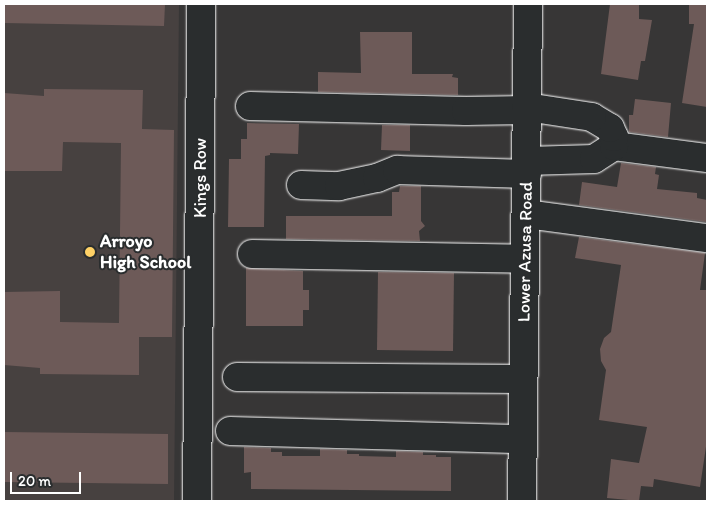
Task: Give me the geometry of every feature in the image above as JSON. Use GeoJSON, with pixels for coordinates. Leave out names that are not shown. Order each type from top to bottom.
{"type":"FeatureCollection","features":[{"type":"Feature","properties":{"kind":"main road","name":"Kings Row"},"geometry":{"type":"LineString","coordinates":[[197,501],[201,4]]}},
{"type":"Feature","properties":{"kind":"main road","name":"Lower Azusa Road"},"geometry":{"type":"LineString","coordinates":[[522,501],[528,4]]}},
{"type":"Feature","properties":{"kind":"main road"},"geometry":{"type":"LineString","coordinates":[[250,106],[466,111],[527,109],[592,117],[610,128],[614,137],[614,146]]}},
{"type":"Feature","properties":{"kind":"main road"},"geometry":{"type":"LineString","coordinates":[[301,184],[339,186],[377,178],[397,170],[527,168],[594,159],[614,146],[707,158]]}},
{"type":"Feature","properties":{"kind":"main road"},"geometry":{"type":"LineString","coordinates":[[526,214],[707,238]]}},
{"type":"Feature","properties":{"kind":"main road"},"geometry":{"type":"LineString","coordinates":[[252,254],[525,259]]}},
{"type":"Feature","properties":{"kind":"main road"},"geometry":{"type":"LineString","coordinates":[[237,377],[523,378]]}},
{"type":"Feature","properties":{"kind":"main road"},"geometry":{"type":"LineString","coordinates":[[230,431],[523,439]]}},
{"type":"Feature","properties":{"kind":"shaded area","name":"Arroyo High School"},"geometry":{"type":"Polygon","coordinates":[[[4,4],[179,4],[174,501],[4,501],[4,4]]]}},
{"type":"Feature","properties":{"kind":"building"},"geometry":{"type":"Polygon","coordinates":[[[4,4],[165,4],[164,26],[4,23],[4,4]]]}},
{"type":"Feature","properties":{"kind":"building"},"geometry":{"type":"Polygon","coordinates":[[[610,4],[639,4],[639,19],[652,20],[645,61],[641,61],[638,80],[601,74],[610,4]]]}},
{"type":"Feature","properties":{"kind":"building"},"geometry":{"type":"Polygon","coordinates":[[[689,4],[707,4],[707,107],[682,103],[694,24],[689,24],[689,4]]]}},
{"type":"Feature","properties":{"kind":"building"},"geometry":{"type":"Polygon","coordinates":[[[360,32],[412,32],[412,74],[453,74],[452,77],[458,78],[458,95],[318,92],[318,72],[361,73],[360,32]]]}},
{"type":"Feature","properties":{"kind":"building"},"geometry":{"type":"Polygon","coordinates":[[[44,89],[143,90],[142,129],[174,130],[172,337],[139,337],[139,375],[40,374],[40,368],[4,365],[4,292],[60,291],[60,322],[119,323],[121,143],[63,142],[62,171],[4,171],[4,93],[44,96],[44,89]]]}},
{"type":"Feature","properties":{"kind":"building"},"geometry":{"type":"Polygon","coordinates":[[[635,99],[671,103],[668,137],[629,132],[629,115],[633,115],[635,99]]]}},
{"type":"Feature","properties":{"kind":"building"},"geometry":{"type":"Polygon","coordinates":[[[247,123],[299,124],[298,154],[270,153],[270,155],[265,156],[264,227],[228,227],[229,159],[241,159],[241,139],[247,139],[247,123]]]}},
{"type":"Feature","properties":{"kind":"building"},"geometry":{"type":"Polygon","coordinates":[[[382,125],[410,125],[410,151],[381,150],[382,125]]]}},
{"type":"Feature","properties":{"kind":"building"},"geometry":{"type":"Polygon","coordinates":[[[621,163],[656,167],[655,174],[659,175],[657,189],[697,193],[697,198],[707,200],[707,222],[579,205],[582,182],[617,187],[621,163]]]}},
{"type":"Feature","properties":{"kind":"building"},"geometry":{"type":"Polygon","coordinates":[[[400,186],[421,186],[421,221],[425,226],[419,231],[420,241],[286,239],[286,216],[392,216],[392,192],[399,192],[400,186]]]}},
{"type":"Feature","properties":{"kind":"building"},"geometry":{"type":"Polygon","coordinates":[[[579,237],[705,253],[700,290],[707,290],[707,440],[700,487],[654,479],[653,487],[641,486],[639,501],[607,498],[611,459],[639,463],[647,427],[599,420],[606,370],[601,361],[600,349],[604,338],[611,332],[621,265],[575,258],[579,237]]]}},
{"type":"Feature","properties":{"kind":"building"},"geometry":{"type":"Polygon","coordinates":[[[246,268],[303,271],[303,290],[309,290],[309,310],[303,310],[303,326],[246,326],[246,268]]]}},
{"type":"Feature","properties":{"kind":"building"},"geometry":{"type":"Polygon","coordinates":[[[378,272],[454,273],[453,351],[377,350],[378,272]]]}},
{"type":"Feature","properties":{"kind":"building"},"geometry":{"type":"Polygon","coordinates":[[[4,432],[168,434],[168,484],[4,482],[4,432]]]}},
{"type":"Feature","properties":{"kind":"building"},"geometry":{"type":"Polygon","coordinates":[[[244,447],[271,448],[271,452],[282,452],[282,456],[320,456],[320,449],[347,450],[347,454],[359,454],[359,456],[396,457],[396,451],[423,452],[423,455],[451,457],[451,491],[251,489],[251,472],[244,473],[244,447]]]}},
{"type":"Feature","properties":{"kind":"place","name":"Arroyo High School"},"geometry":{"type":"Point","coordinates":[90,252]}}]}
